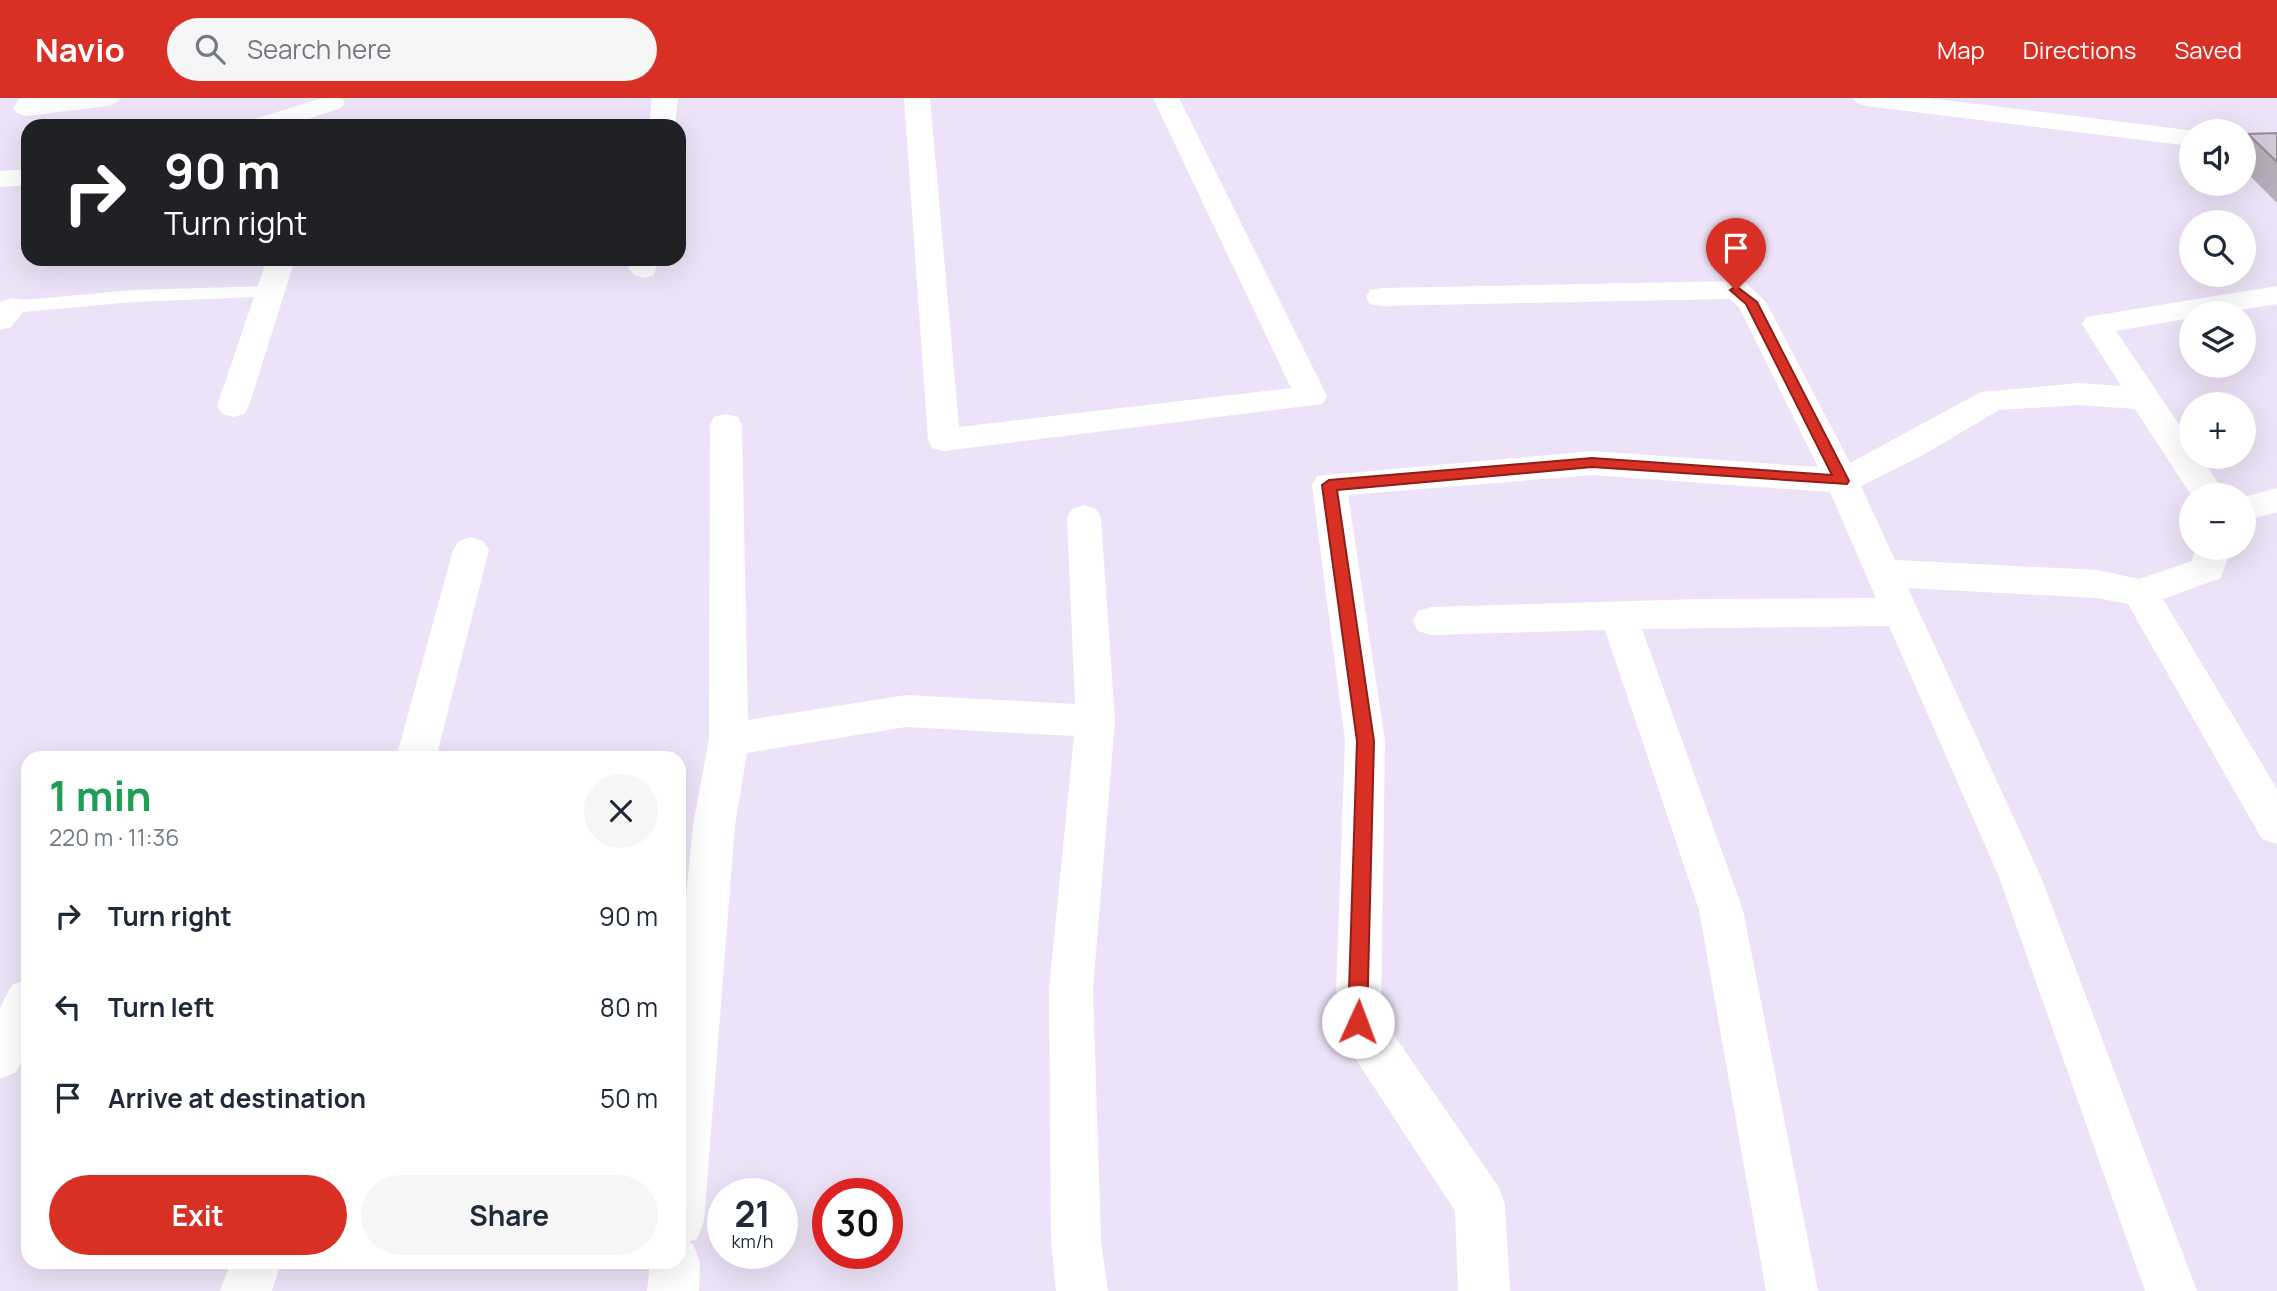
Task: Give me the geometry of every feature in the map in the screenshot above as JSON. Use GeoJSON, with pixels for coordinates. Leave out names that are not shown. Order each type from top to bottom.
{"type":"FeatureCollection","features":[{"type":"Feature","properties":{"kind":"street"},"geometry":{"type":"LineString","coordinates":[[33,98],[26,108],[107,98]]}},
{"type":"Feature","properties":{"kind":"street"},"geometry":{"type":"LineString","coordinates":[[663,119],[665,98]]}},
{"type":"Feature","properties":{"kind":"street"},"geometry":{"type":"LineString","coordinates":[[917,98],[944,440],[1311,396],[1166,98]]}},
{"type":"Feature","properties":{"kind":"street"},"geometry":{"type":"LineString","coordinates":[[1866,98],[2179,137]]}},
{"type":"Feature","properties":{"kind":"street"},"geometry":{"type":"LineString","coordinates":[[289,119],[329,109]]}},
{"type":"Feature","properties":{"kind":"street"},"geometry":{"type":"LineString","coordinates":[[0,179],[21,178]]}},
{"type":"Feature","properties":{"kind":"street"},"geometry":{"type":"LineString","coordinates":[[233,406],[279,266]]}},
{"type":"Feature","properties":{"kind":"street"},"geometry":{"type":"LineString","coordinates":[[1381,297],[1736,290],[1751,302],[1842,481],[2020,877],[2171,1291]]}},
{"type":"Feature","properties":{"kind":"street"},"geometry":{"type":"LineString","coordinates":[[2201,483],[2096,324],[2277,295]]}},
{"type":"Feature","properties":{"kind":"street"},"geometry":{"type":"LineString","coordinates":[[1484,1291],[1480,1204],[1358,1022],[1365,741],[1329,485],[1592,463],[1842,481],[1911,447],[1992,400],[2079,394],[2145,399]]}},
{"type":"Feature","properties":{"kind":"street"},"geometry":{"type":"LineString","coordinates":[[686,1142],[714,825],[729,739],[726,425]]}},
{"type":"Feature","properties":{"kind":"street"},"geometry":{"type":"LineString","coordinates":[[2256,506],[2277,501]]}},
{"type":"Feature","properties":{"kind":"street"},"geometry":{"type":"LineString","coordinates":[[1082,1291],[1076,1241],[1070,989],[1096,720],[1084,518]]}},
{"type":"Feature","properties":{"kind":"street"},"geometry":{"type":"LineString","coordinates":[[418,751],[471,550]]}},
{"type":"Feature","properties":{"kind":"street"},"geometry":{"type":"LineString","coordinates":[[1884,573],[2097,584],[2140,593],[2208,569],[2211,560]]}},
{"type":"Feature","properties":{"kind":"street"},"geometry":{"type":"LineString","coordinates":[[2140,593],[2277,826]]}},
{"type":"Feature","properties":{"kind":"street"},"geometry":{"type":"LineString","coordinates":[[1431,621],[1901,612]]}},
{"type":"Feature","properties":{"kind":"street"},"geometry":{"type":"LineString","coordinates":[[1619,616],[1721,910],[1793,1291]]}},
{"type":"Feature","properties":{"kind":"street"},"geometry":{"type":"LineString","coordinates":[[729,739],[906,711],[1096,720]]}},
{"type":"Feature","properties":{"kind":"street"},"geometry":{"type":"LineString","coordinates":[[0,1056],[21,1014]]}},
{"type":"Feature","properties":{"kind":"street"},"geometry":{"type":"LineString","coordinates":[[246,1291],[254,1269]]}},
{"type":"Feature","properties":{"kind":"street"},"geometry":{"type":"LineString","coordinates":[[673,1291],[675,1269]]}},
{"type":"Feature","properties":{"kind":"lane"},"geometry":{"type":"LineString","coordinates":[[6,314],[133,296],[271,292]]}},
{"type":"Feature","properties":{"kind":"building"},"geometry":{"type":"Polygon","coordinates":[[[2277,133],[2277,162],[2256,142],[2256,134],[2277,133]]]}},
{"type":"Feature","properties":{"kind":"route"},"geometry":{"type":"LineString","coordinates":[[1358,1022],[1365,741],[1329,485],[1592,463],[1842,481],[1751,302],[1736,290]]}}]}
